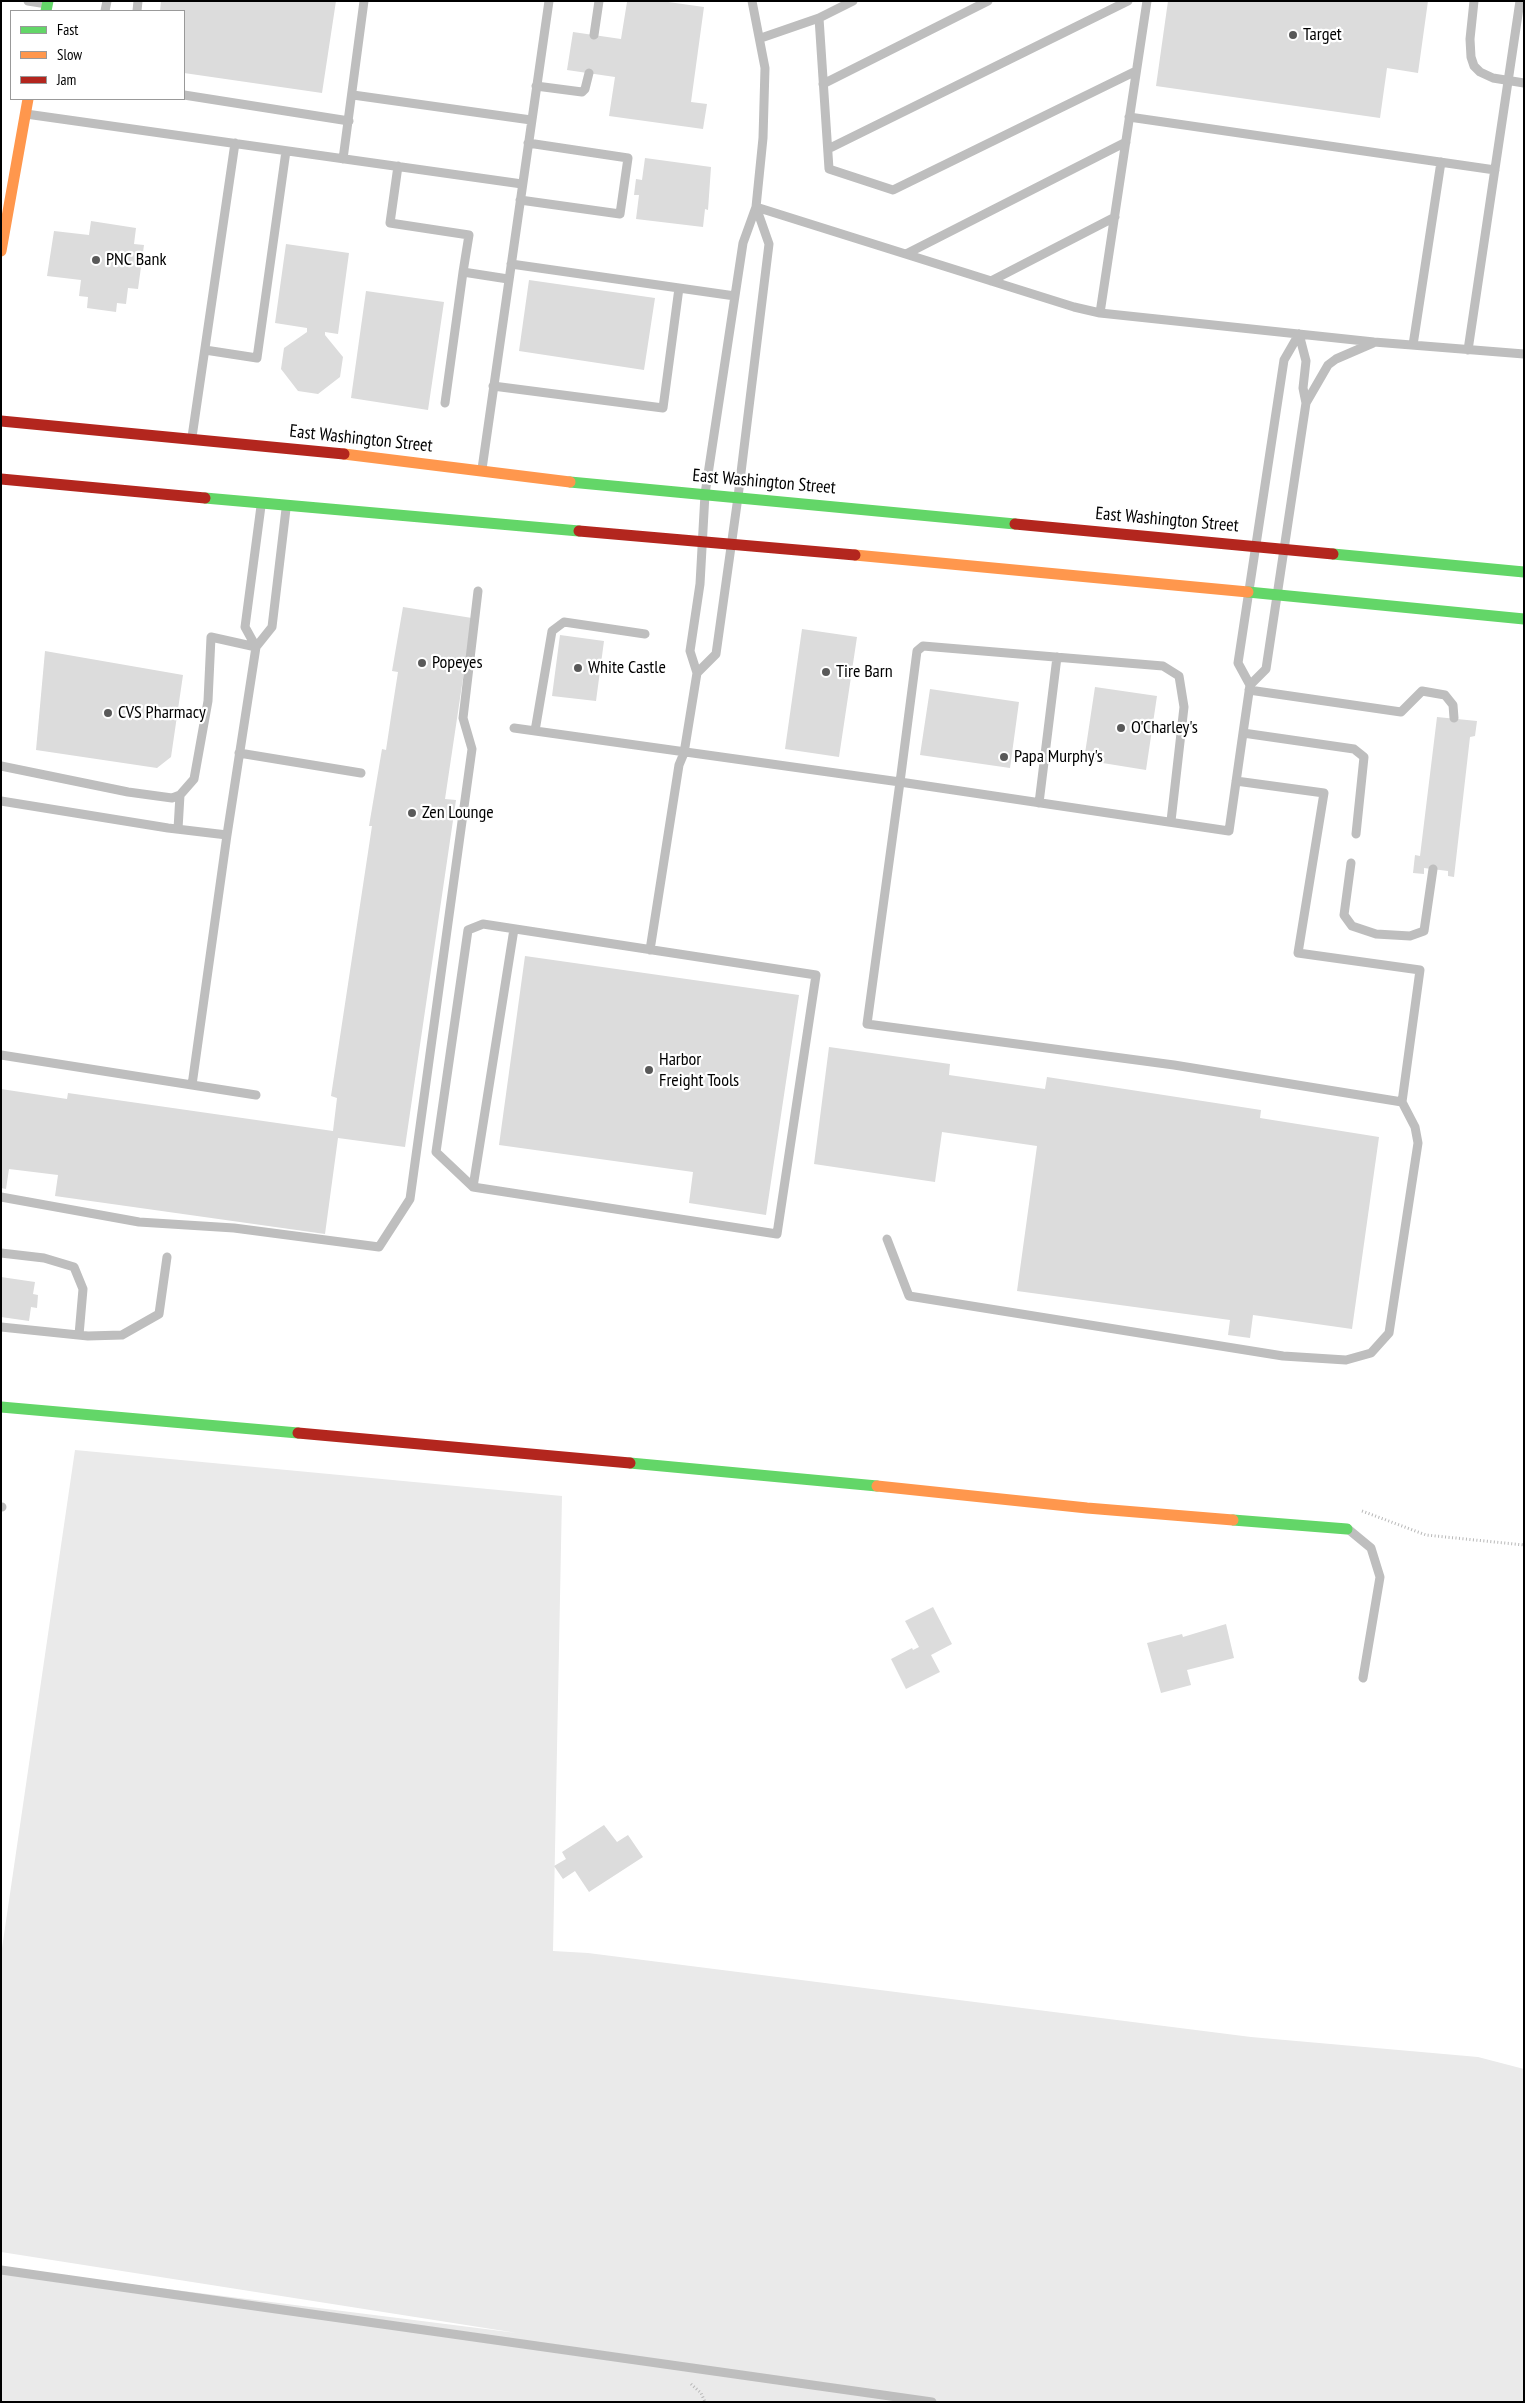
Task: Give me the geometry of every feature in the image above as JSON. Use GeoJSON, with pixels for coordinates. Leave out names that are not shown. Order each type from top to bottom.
{"type":"FeatureCollection","features":[{"type":"Feature","properties":{"kind":"main road"},"geometry":{"type":"LineString","coordinates":[[1,251],[28,100]]}},
{"type":"Feature","properties":{"kind":"main road","name":"East Washington Street"},"geometry":{"type":"LineString","coordinates":[[1,421],[375,457],[481,471],[705,494],[1524,572]]}},
{"type":"Feature","properties":{"kind":"main road"},"geometry":{"type":"LineString","coordinates":[[1,479],[261,504],[732,543],[1524,619]]}},
{"type":"Feature","properties":{"kind":"main road"},"geometry":{"type":"LineString","coordinates":[[1,1407],[776,1476],[1087,1508],[1347,1529]]}},
{"type":"Feature","properties":{"kind":"lane"},"geometry":{"type":"LineString","coordinates":[[28,1],[47,6]]}},
{"type":"Feature","properties":{"kind":"lane"},"geometry":{"type":"LineString","coordinates":[[344,159],[364,1]]}},
{"type":"Feature","properties":{"kind":"lane"},"geometry":{"type":"LineString","coordinates":[[481,471],[549,1]]}},
{"type":"Feature","properties":{"kind":"lane"},"geometry":{"type":"LineString","coordinates":[[594,35],[599,1]]}},
{"type":"Feature","properties":{"kind":"lane"},"geometry":{"type":"LineString","coordinates":[[650,950],[679,765],[684,752],[697,673],[690,651],[700,584],[705,494],[743,243],[756,207],[766,98],[766,68],[752,1]]}},
{"type":"Feature","properties":{"kind":"lane"},"geometry":{"type":"LineString","coordinates":[[761,38],[818,18],[853,1]]}},
{"type":"Feature","properties":{"kind":"lane"},"geometry":{"type":"LineString","coordinates":[[823,84],[988,1]]}},
{"type":"Feature","properties":{"kind":"lane"},"geometry":{"type":"LineString","coordinates":[[828,149],[1128,1]]}},
{"type":"Feature","properties":{"kind":"lane"},"geometry":{"type":"LineString","coordinates":[[1100,313],[1147,1]]}},
{"type":"Feature","properties":{"kind":"lane"},"geometry":{"type":"LineString","coordinates":[[1474,1],[1470,39],[1471,57],[1474,66],[1485,75],[1524,83]]}},
{"type":"Feature","properties":{"kind":"lane"},"geometry":{"type":"LineString","coordinates":[[1468,350],[1520,1]]}},
{"type":"Feature","properties":{"kind":"lane"},"geometry":{"type":"LineString","coordinates":[[818,18],[829,169],[893,190],[1136,71]]}},
{"type":"Feature","properties":{"kind":"lane"},"geometry":{"type":"LineString","coordinates":[[536,86],[582,92],[585,89],[589,73]]}},
{"type":"Feature","properties":{"kind":"lane"},"geometry":{"type":"LineString","coordinates":[[185,95],[349,121]]}},
{"type":"Feature","properties":{"kind":"lane"},"geometry":{"type":"LineString","coordinates":[[352,95],[531,120]]}},
{"type":"Feature","properties":{"kind":"lane"},"geometry":{"type":"LineString","coordinates":[[25,114],[522,184]]}},
{"type":"Feature","properties":{"kind":"lane"},"geometry":{"type":"LineString","coordinates":[[1129,117],[1495,170]]}},
{"type":"Feature","properties":{"kind":"lane"},"geometry":{"type":"LineString","coordinates":[[906,254],[1126,142]]}},
{"type":"Feature","properties":{"kind":"lane"},"geometry":{"type":"LineString","coordinates":[[192,439],[235,143]]}},
{"type":"Feature","properties":{"kind":"lane"},"geometry":{"type":"LineString","coordinates":[[520,200],[620,214],[628,158],[528,143]]}},
{"type":"Feature","properties":{"kind":"lane"},"geometry":{"type":"LineString","coordinates":[[205,350],[257,358],[286,151]]}},
{"type":"Feature","properties":{"kind":"lane"},"geometry":{"type":"LineString","coordinates":[[1413,345],[1441,162]]}},
{"type":"Feature","properties":{"kind":"lane"},"geometry":{"type":"LineString","coordinates":[[398,166],[390,224],[469,235],[445,403]]}},
{"type":"Feature","properties":{"kind":"lane"},"geometry":{"type":"LineString","coordinates":[[756,207],[1074,307],[1100,313],[1374,342],[1524,354]]}},
{"type":"Feature","properties":{"kind":"lane"},"geometry":{"type":"LineString","coordinates":[[697,673],[716,654],[738,497],[769,244],[756,207]]}},
{"type":"Feature","properties":{"kind":"lane"},"geometry":{"type":"LineString","coordinates":[[991,281],[1115,217]]}},
{"type":"Feature","properties":{"kind":"lane"},"geometry":{"type":"LineString","coordinates":[[511,264],[735,296]]}},
{"type":"Feature","properties":{"kind":"lane"},"geometry":{"type":"LineString","coordinates":[[463,272],[508,279]]}},
{"type":"Feature","properties":{"kind":"lane"},"geometry":{"type":"LineString","coordinates":[[493,386],[663,408],[679,288]]}},
{"type":"Feature","properties":{"kind":"lane"},"geometry":{"type":"LineString","coordinates":[[1249,687],[1266,669],[1306,403],[1303,388],[1306,361],[1299,334]]}},
{"type":"Feature","properties":{"kind":"lane"},"geometry":{"type":"LineString","coordinates":[[514,728],[1171,821],[1229,831],[1249,687],[1238,663],[1284,360],[1299,334]]}},
{"type":"Feature","properties":{"kind":"lane"},"geometry":{"type":"LineString","coordinates":[[1306,403],[1328,365],[1341,356],[1374,342]]}},
{"type":"Feature","properties":{"kind":"lane"},"geometry":{"type":"LineString","coordinates":[[256,647],[246,627],[261,504]]}},
{"type":"Feature","properties":{"kind":"lane"},"geometry":{"type":"LineString","coordinates":[[192,1085],[227,835],[256,647],[272,627],[286,506]]}},
{"type":"Feature","properties":{"kind":"lane"},"geometry":{"type":"LineString","coordinates":[[1,1196],[139,1222],[234,1228],[380,1247],[410,1199],[472,749],[463,718],[478,591]]}},
{"type":"Feature","properties":{"kind":"lane"},"geometry":{"type":"LineString","coordinates":[[535,732],[552,631],[564,622],[646,634]]}},
{"type":"Feature","properties":{"kind":"lane"},"geometry":{"type":"LineString","coordinates":[[1,766],[128,792],[172,798],[180,795],[194,779],[208,701],[211,637],[256,647]]}},
{"type":"Feature","properties":{"kind":"lane"},"geometry":{"type":"LineString","coordinates":[[1171,821],[1184,707],[1179,676],[1163,666],[923,646],[917,651],[867,1024],[1174,1065],[1402,1102]]}},
{"type":"Feature","properties":{"kind":"lane"},"geometry":{"type":"LineString","coordinates":[[1039,803],[1057,657]]}},
{"type":"Feature","properties":{"kind":"lane"},"geometry":{"type":"LineString","coordinates":[[1249,687],[1401,712],[1422,691],[1445,695],[1453,705],[1454,718]]}},
{"type":"Feature","properties":{"kind":"lane"},"geometry":{"type":"LineString","coordinates":[[1243,733],[1354,749],[1364,757],[1356,834]]}},
{"type":"Feature","properties":{"kind":"lane"},"geometry":{"type":"LineString","coordinates":[[239,753],[361,773]]}},
{"type":"Feature","properties":{"kind":"lane"},"geometry":{"type":"LineString","coordinates":[[887,1239],[909,1296],[1283,1356],[1346,1360],[1372,1352],[1390,1334],[1418,1143],[1415,1127],[1402,1102],[1420,970],[1298,953],[1324,793],[1236,781]]}},
{"type":"Feature","properties":{"kind":"lane"},"geometry":{"type":"LineString","coordinates":[[178,829],[180,795]]}},
{"type":"Feature","properties":{"kind":"lane"},"geometry":{"type":"LineString","coordinates":[[1,801],[227,835]]}},
{"type":"Feature","properties":{"kind":"lane"},"geometry":{"type":"LineString","coordinates":[[1351,863],[1344,915],[1352,926],[1376,934],[1410,936],[1424,931],[1433,869]]}},
{"type":"Feature","properties":{"kind":"lane"},"geometry":{"type":"LineString","coordinates":[[483,924],[650,950],[816,975],[777,1234],[473,1187],[436,1152],[468,930],[483,924]]}},
{"type":"Feature","properties":{"kind":"lane"},"geometry":{"type":"LineString","coordinates":[[473,1187],[514,929]]}},
{"type":"Feature","properties":{"kind":"lane"},"geometry":{"type":"LineString","coordinates":[[1,1055],[256,1095]]}},
{"type":"Feature","properties":{"kind":"lane"},"geometry":{"type":"LineString","coordinates":[[1,1253],[44,1258],[74,1267],[83,1289],[79,1335]]}},
{"type":"Feature","properties":{"kind":"lane"},"geometry":{"type":"LineString","coordinates":[[1,1327],[79,1335],[122,1335],[159,1314],[167,1257]]}},
{"type":"Feature","properties":{"kind":"lane"},"geometry":{"type":"LineString","coordinates":[[1347,1529],[1371,1548],[1380,1577],[1363,1678]]}},
{"type":"Feature","properties":{"kind":"lane"},"geometry":{"type":"LineString","coordinates":[[1,2270],[932,2402]]}},
{"type":"Feature","properties":{"kind":"path"},"geometry":{"type":"LineString","coordinates":[[1518,1544],[1524,1545]]}},
{"type":"Feature","properties":{"kind":"shaded area"},"geometry":{"type":"Polygon","coordinates":[[[75,1450],[562,1496],[553,1951],[588,1953],[1251,2037],[1478,2057],[1524,2069],[1524,2402],[1,2402],[1,2268],[517,2333],[1,2252],[1,1955],[75,1450]]]}},
{"type":"Feature","properties":{"kind":"building"},"geometry":{"type":"Polygon","coordinates":[[[161,1],[336,1],[322,93],[185,73],[185,10],[160,10],[161,1]]]}},
{"type":"Feature","properties":{"kind":"building"},"geometry":{"type":"Polygon","coordinates":[[[661,1],[704,7],[691,102],[707,104],[703,129],[609,116],[615,77],[567,70],[573,32],[621,39],[627,2],[661,1]]]}},
{"type":"Feature","properties":{"kind":"building","name":"Target"},"geometry":{"type":"Polygon","coordinates":[[[1168,1],[1428,1],[1418,73],[1387,68],[1380,118],[1156,86],[1168,1]]]}},
{"type":"Feature","properties":{"kind":"building"},"geometry":{"type":"Polygon","coordinates":[[[645,158],[711,167],[708,210],[705,209],[703,227],[636,219],[639,195],[634,195],[636,179],[642,180],[645,158]]]}},
{"type":"Feature","properties":{"kind":"building","name":"PNC Bank"},"geometry":{"type":"Polygon","coordinates":[[[91,221],[136,228],[134,244],[144,245],[138,289],[128,288],[126,304],[117,303],[116,312],[87,308],[88,297],[79,296],[81,280],[47,276],[54,231],[89,235],[91,221]]]}},
{"type":"Feature","properties":{"kind":"building"},"geometry":{"type":"Polygon","coordinates":[[[286,244],[349,253],[338,334],[325,332],[325,335],[343,357],[340,377],[318,394],[298,391],[281,369],[284,348],[307,332],[307,328],[275,323],[286,244]]]}},
{"type":"Feature","properties":{"kind":"building"},"geometry":{"type":"Polygon","coordinates":[[[529,280],[655,298],[644,370],[519,351],[529,280]]]}},
{"type":"Feature","properties":{"kind":"building"},"geometry":{"type":"Polygon","coordinates":[[[366,291],[444,302],[428,410],[351,398],[366,291]]]}},
{"type":"Feature","properties":{"kind":"building"},"geometry":{"type":"Polygon","coordinates":[[[403,607],[472,618],[445,799],[456,800],[405,1147],[338,1138],[325,1234],[55,1196],[58,1175],[9,1169],[6,1189],[1,1188],[1,1089],[67,1099],[68,1093],[333,1131],[337,1098],[331,1096],[372,826],[369,826],[382,749],[386,750],[398,672],[392,671],[403,607]]]}},
{"type":"Feature","properties":{"kind":"building"},"geometry":{"type":"Polygon","coordinates":[[[802,629],[857,637],[839,757],[785,749],[802,629]]]}},
{"type":"Feature","properties":{"kind":"building","name":"White Castle"},"geometry":{"type":"Polygon","coordinates":[[[560,635],[604,641],[596,701],[552,696],[560,635]]]}},
{"type":"Feature","properties":{"kind":"building","name":"CVS Pharmacy"},"geometry":{"type":"Polygon","coordinates":[[[45,651],[183,675],[171,757],[157,768],[36,750],[45,651]]]}},
{"type":"Feature","properties":{"kind":"building","name":"O'Charley's"},"geometry":{"type":"Polygon","coordinates":[[[1095,687],[1157,696],[1146,770],[1084,760],[1095,687]]]}},
{"type":"Feature","properties":{"kind":"building"},"geometry":{"type":"Polygon","coordinates":[[[930,689],[1019,702],[1010,768],[920,755],[930,689]]]}},
{"type":"Feature","properties":{"kind":"building"},"geometry":{"type":"Polygon","coordinates":[[[1437,717],[1477,721],[1475,736],[1470,737],[1454,877],[1448,876],[1448,871],[1424,868],[1424,874],[1413,873],[1415,855],[1420,856],[1437,717]]]}},
{"type":"Feature","properties":{"kind":"building","name":"Harbor Freight Tools"},"geometry":{"type":"Polygon","coordinates":[[[525,956],[799,995],[766,1215],[689,1203],[693,1172],[499,1145],[525,956]]]}},
{"type":"Feature","properties":{"kind":"building"},"geometry":{"type":"Polygon","coordinates":[[[829,1047],[950,1064],[949,1075],[1045,1089],[1047,1077],[1261,1110],[1260,1118],[1379,1137],[1352,1329],[1253,1315],[1250,1338],[1228,1335],[1230,1320],[1017,1291],[1037,1146],[942,1132],[935,1182],[814,1164],[829,1047]]]}},
{"type":"Feature","properties":{"kind":"building"},"geometry":{"type":"Polygon","coordinates":[[[1,1277],[35,1282],[33,1294],[38,1295],[37,1308],[31,1307],[29,1321],[1,1317],[1,1277]]]}},
{"type":"Feature","properties":{"kind":"building"},"geometry":{"type":"Polygon","coordinates":[[[933,1607],[952,1644],[931,1655],[940,1672],[906,1689],[891,1659],[912,1648],[913,1650],[919,1647],[905,1621],[933,1607]]]}},
{"type":"Feature","properties":{"kind":"building"},"geometry":{"type":"Polygon","coordinates":[[[1226,1624],[1234,1658],[1187,1670],[1191,1685],[1161,1693],[1147,1643],[1182,1634],[1183,1637],[1226,1624]]]}},
{"type":"Feature","properties":{"kind":"building"},"geometry":{"type":"Polygon","coordinates":[[[604,1825],[617,1842],[628,1835],[643,1857],[589,1892],[575,1871],[563,1879],[554,1866],[566,1859],[562,1852],[604,1825]]]}},
{"type":"Feature","properties":{"kind":"traffic: fast"},"geometry":{"type":"LineString","coordinates":[[46,10],[48,1]]}},
{"type":"Feature","properties":{"kind":"traffic: fast"},"geometry":{"type":"LineString","coordinates":[[570,482],[1015,524]]}},
{"type":"Feature","properties":{"kind":"traffic: fast"},"geometry":{"type":"LineString","coordinates":[[205,498],[579,531]]}},
{"type":"Feature","properties":{"kind":"traffic: fast"},"geometry":{"type":"LineString","coordinates":[[1333,554],[1524,572]]}},
{"type":"Feature","properties":{"kind":"traffic: fast"},"geometry":{"type":"LineString","coordinates":[[1248,592],[1524,619]]}},
{"type":"Feature","properties":{"kind":"traffic: fast"},"geometry":{"type":"LineString","coordinates":[[1,1407],[298,1433]]}},
{"type":"Feature","properties":{"kind":"traffic: fast"},"geometry":{"type":"LineString","coordinates":[[630,1463],[877,1486]]}},
{"type":"Feature","properties":{"kind":"traffic: fast"},"geometry":{"type":"LineString","coordinates":[[1233,1520],[1347,1529]]}},
{"type":"Feature","properties":{"kind":"traffic: slow"},"geometry":{"type":"LineString","coordinates":[[1,251],[28,100]]}},
{"type":"Feature","properties":{"kind":"traffic: slow"},"geometry":{"type":"LineString","coordinates":[[344,454],[570,482]]}},
{"type":"Feature","properties":{"kind":"traffic: slow"},"geometry":{"type":"LineString","coordinates":[[855,555],[1248,592]]}},
{"type":"Feature","properties":{"kind":"traffic: slow"},"geometry":{"type":"LineString","coordinates":[[877,1486],[1087,1508],[1233,1520]]}},
{"type":"Feature","properties":{"kind":"traffic: jam"},"geometry":{"type":"LineString","coordinates":[[1,421],[344,454]]}},
{"type":"Feature","properties":{"kind":"traffic: jam"},"geometry":{"type":"LineString","coordinates":[[1,479],[205,498]]}},
{"type":"Feature","properties":{"kind":"traffic: jam"},"geometry":{"type":"LineString","coordinates":[[1015,524],[1333,554]]}},
{"type":"Feature","properties":{"kind":"traffic: jam"},"geometry":{"type":"LineString","coordinates":[[579,531],[855,555]]}},
{"type":"Feature","properties":{"kind":"traffic: jam"},"geometry":{"type":"LineString","coordinates":[[298,1433],[630,1463]]}},
{"type":"Feature","properties":{"kind":"place","name":"Target"},"geometry":{"type":"Point","coordinates":[1293,35]}},
{"type":"Feature","properties":{"kind":"place","name":"PNC Bank"},"geometry":{"type":"Point","coordinates":[96,260]}},
{"type":"Feature","properties":{"kind":"place","name":"Popeyes"},"geometry":{"type":"Point","coordinates":[422,663]}},
{"type":"Feature","properties":{"kind":"place","name":"White Castle"},"geometry":{"type":"Point","coordinates":[578,668]}},
{"type":"Feature","properties":{"kind":"place","name":"Tire Barn"},"geometry":{"type":"Point","coordinates":[826,672]}},
{"type":"Feature","properties":{"kind":"place","name":"CVS Pharmacy"},"geometry":{"type":"Point","coordinates":[108,713]}},
{"type":"Feature","properties":{"kind":"place","name":"O'Charley's"},"geometry":{"type":"Point","coordinates":[1121,728]}},
{"type":"Feature","properties":{"kind":"place","name":"Papa Murphy's"},"geometry":{"type":"Point","coordinates":[1004,757]}},
{"type":"Feature","properties":{"kind":"place","name":"Zen Lounge"},"geometry":{"type":"Point","coordinates":[412,813]}},
{"type":"Feature","properties":{"kind":"place","name":"Harbor Freight Tools"},"geometry":{"type":"Point","coordinates":[649,1070]}}]}
